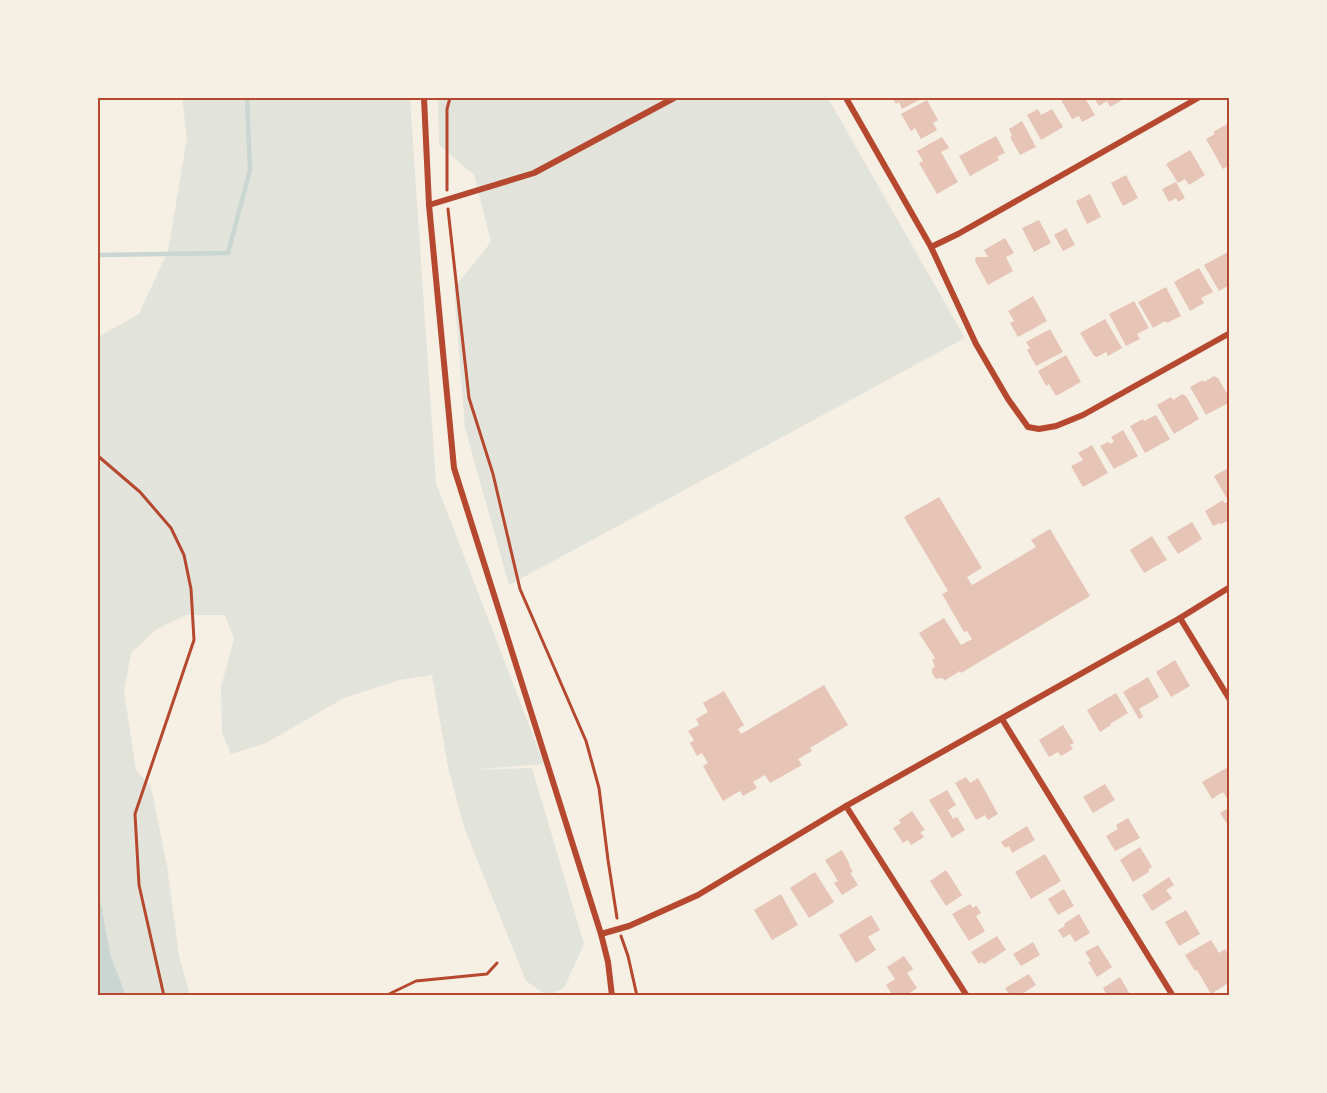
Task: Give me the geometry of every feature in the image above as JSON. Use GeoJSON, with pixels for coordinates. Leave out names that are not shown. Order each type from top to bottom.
{"type":"FeatureCollection","features":[{"type":"Feature","properties":{"kind":"street"},"geometry":{"type":"LineString","coordinates":[[424,98],[429,205],[454,468],[602,934],[612,996]]}},
{"type":"Feature","properties":{"kind":"street"},"geometry":{"type":"LineString","coordinates":[[429,205],[534,173],[674,98]]}},
{"type":"Feature","properties":{"kind":"street"},"geometry":{"type":"LineString","coordinates":[[846,98],[931,247],[976,344],[1008,399],[1028,427],[1039,429],[1056,426],[1083,414],[1230,333]]}},
{"type":"Feature","properties":{"kind":"street"},"geometry":{"type":"LineString","coordinates":[[931,247],[958,234],[1198,98]]}},
{"type":"Feature","properties":{"kind":"street"},"geometry":{"type":"LineString","coordinates":[[602,934],[629,926],[698,895],[846,806],[1230,587]]}},
{"type":"Feature","properties":{"kind":"street"},"geometry":{"type":"LineString","coordinates":[[1179,618],[1230,700]]}},
{"type":"Feature","properties":{"kind":"street"},"geometry":{"type":"LineString","coordinates":[[1002,719],[1173,996]]}},
{"type":"Feature","properties":{"kind":"street"},"geometry":{"type":"LineString","coordinates":[[846,806],[967,996]]}},
{"type":"Feature","properties":{"kind":"path"},"geometry":{"type":"LineString","coordinates":[[450,98],[447,109],[447,199],[469,398],[494,474],[520,589],[586,741],[597,779],[618,928],[628,956],[637,996]]}},
{"type":"Feature","properties":{"kind":"path"},"geometry":{"type":"LineString","coordinates":[[98,456],[140,492],[171,528],[184,555],[190,589],[195,640],[135,814],[139,885],[164,996]]}},
{"type":"Feature","properties":{"kind":"path"},"geometry":{"type":"LineString","coordinates":[[385,996],[416,981],[487,974],[497,963]]}},
{"type":"Feature","properties":{"kind":"shaded area"},"geometry":{"type":"Polygon","coordinates":[[[182,98],[410,98],[436,483],[544,764],[470,770],[532,768],[584,944],[564,988],[549,995],[526,981],[465,830],[448,767],[432,675],[400,680],[344,698],[266,743],[231,754],[222,733],[221,687],[234,639],[225,615],[186,615],[157,629],[131,653],[124,691],[136,770],[151,787],[167,866],[179,956],[190,995],[126,995],[111,957],[98,888],[98,337],[139,314],[168,251],[187,138],[182,98]]]}},
{"type":"Feature","properties":{"kind":"shaded area"},"geometry":{"type":"Polygon","coordinates":[[[438,98],[828,98],[965,338],[509,585],[465,428],[454,288],[491,242],[474,175],[439,145],[438,98]]]}},
{"type":"Feature","properties":{"kind":"shaded area"},"geometry":{"type":"Polygon","coordinates":[[[98,888],[111,957],[126,995],[98,995],[98,888]]]}},
{"type":"Feature","properties":{"kind":"building"},"geometry":{"type":"Polygon","coordinates":[[[892,98],[923,98],[902,109],[899,102],[896,104],[892,98]]]}},
{"type":"Feature","properties":{"kind":"building"},"geometry":{"type":"Polygon","coordinates":[[[1060,98],[1085,98],[1095,115],[1082,122],[1079,116],[1072,119],[1060,98]]]}},
{"type":"Feature","properties":{"kind":"building"},"geometry":{"type":"Polygon","coordinates":[[[1094,98],[1120,98],[1122,100],[1110,107],[1107,101],[1099,106],[1094,98]]]}},
{"type":"Feature","properties":{"kind":"building"},"geometry":{"type":"Polygon","coordinates":[[[927,100],[938,120],[933,123],[937,130],[921,139],[915,128],[911,131],[901,114],[927,100]]]}},
{"type":"Feature","properties":{"kind":"building"},"geometry":{"type":"Polygon","coordinates":[[[1038,109],[1041,115],[1052,109],[1063,127],[1041,140],[1027,115],[1038,109]]]}},
{"type":"Feature","properties":{"kind":"building"},"geometry":{"type":"Polygon","coordinates":[[[1022,121],[1036,147],[1020,155],[1010,137],[1012,136],[1009,129],[1022,121]]]}},
{"type":"Feature","properties":{"kind":"building"},"geometry":{"type":"Polygon","coordinates":[[[1229,123],[1230,165],[1223,169],[1206,139],[1229,123]]]}},
{"type":"Feature","properties":{"kind":"building"},"geometry":{"type":"Polygon","coordinates":[[[996,136],[1005,153],[997,157],[999,160],[970,176],[959,156],[996,136]]]}},
{"type":"Feature","properties":{"kind":"building"},"geometry":{"type":"Polygon","coordinates":[[[942,137],[949,148],[941,152],[958,182],[937,194],[919,163],[923,161],[917,151],[942,137]]]}},
{"type":"Feature","properties":{"kind":"building"},"geometry":{"type":"Polygon","coordinates":[[[1190,150],[1205,175],[1189,185],[1185,179],[1178,183],[1166,164],[1190,150]]]}},
{"type":"Feature","properties":{"kind":"building"},"geometry":{"type":"Polygon","coordinates":[[[1126,175],[1138,198],[1123,206],[1111,183],[1126,175]]]}},
{"type":"Feature","properties":{"kind":"building"},"geometry":{"type":"Polygon","coordinates":[[[1176,182],[1185,198],[1178,202],[1176,198],[1169,202],[1162,189],[1176,182]]]}},
{"type":"Feature","properties":{"kind":"building"},"geometry":{"type":"Polygon","coordinates":[[[1090,194],[1101,217],[1087,224],[1076,201],[1090,194]]]}},
{"type":"Feature","properties":{"kind":"building"},"geometry":{"type":"Polygon","coordinates":[[[1039,220],[1051,243],[1034,252],[1022,228],[1039,220]]]}},
{"type":"Feature","properties":{"kind":"building"},"geometry":{"type":"Polygon","coordinates":[[[1066,228],[1075,245],[1063,251],[1054,235],[1066,228]]]}},
{"type":"Feature","properties":{"kind":"building"},"geometry":{"type":"Polygon","coordinates":[[[1005,238],[1014,253],[1006,257],[1013,271],[988,285],[975,261],[976,257],[988,257],[984,250],[1005,238]]]}},
{"type":"Feature","properties":{"kind":"building"},"geometry":{"type":"Polygon","coordinates":[[[1230,251],[1230,285],[1219,291],[1204,265],[1230,251]]]}},
{"type":"Feature","properties":{"kind":"building"},"geometry":{"type":"Polygon","coordinates":[[[1199,268],[1213,292],[1201,298],[1204,303],[1190,311],[1174,282],[1199,268]]]}},
{"type":"Feature","properties":{"kind":"building"},"geometry":{"type":"Polygon","coordinates":[[[1166,287],[1181,316],[1153,328],[1138,302],[1166,287]]]}},
{"type":"Feature","properties":{"kind":"building"},"geometry":{"type":"Polygon","coordinates":[[[1033,296],[1047,321],[1018,337],[1010,323],[1014,321],[1008,311],[1033,296]]]}},
{"type":"Feature","properties":{"kind":"building"},"geometry":{"type":"Polygon","coordinates":[[[1134,301],[1149,328],[1137,334],[1140,339],[1126,346],[1109,314],[1134,301]]]}},
{"type":"Feature","properties":{"kind":"building"},"geometry":{"type":"Polygon","coordinates":[[[1105,319],[1122,348],[1108,356],[1106,352],[1097,357],[1094,356],[1080,333],[1105,319]]]}},
{"type":"Feature","properties":{"kind":"building"},"geometry":{"type":"Polygon","coordinates":[[[1050,329],[1063,352],[1036,366],[1027,350],[1030,348],[1026,342],[1050,329]]]}},
{"type":"Feature","properties":{"kind":"building"},"geometry":{"type":"Polygon","coordinates":[[[1066,355],[1081,382],[1056,396],[1049,384],[1046,386],[1038,371],[1066,355]]]}},
{"type":"Feature","properties":{"kind":"building"},"geometry":{"type":"Polygon","coordinates":[[[1214,376],[1218,378],[1230,402],[1206,415],[1190,387],[1214,376]]]}},
{"type":"Feature","properties":{"kind":"building"},"geometry":{"type":"Polygon","coordinates":[[[1182,394],[1186,396],[1199,419],[1174,434],[1157,405],[1171,397],[1173,400],[1182,394]]]}},
{"type":"Feature","properties":{"kind":"building"},"geometry":{"type":"Polygon","coordinates":[[[1156,415],[1170,439],[1145,453],[1130,426],[1156,415]]]}},
{"type":"Feature","properties":{"kind":"building"},"geometry":{"type":"Polygon","coordinates":[[[1123,430],[1138,456],[1114,469],[1100,446],[1114,442],[1111,437],[1123,430]]]}},
{"type":"Feature","properties":{"kind":"building"},"geometry":{"type":"Polygon","coordinates":[[[1092,445],[1108,473],[1083,487],[1071,466],[1083,460],[1078,453],[1092,445]]]}},
{"type":"Feature","properties":{"kind":"building"},"geometry":{"type":"Polygon","coordinates":[[[1230,467],[1230,498],[1227,499],[1214,476],[1230,467]]]}},
{"type":"Feature","properties":{"kind":"building"},"geometry":{"type":"Polygon","coordinates":[[[939,497],[982,568],[967,577],[972,585],[1036,547],[1031,540],[1050,529],[1090,596],[944,681],[943,678],[936,679],[932,673],[935,666],[932,660],[935,658],[919,633],[944,618],[961,645],[972,639],[967,631],[964,632],[942,594],[948,591],[904,517],[939,497]]]}},
{"type":"Feature","properties":{"kind":"building"},"geometry":{"type":"Polygon","coordinates":[[[1223,500],[1230,506],[1228,511],[1230,520],[1213,526],[1205,511],[1223,500]]]}},
{"type":"Feature","properties":{"kind":"building"},"geometry":{"type":"Polygon","coordinates":[[[1192,522],[1202,539],[1178,554],[1167,537],[1192,522]]]}},
{"type":"Feature","properties":{"kind":"building"},"geometry":{"type":"Polygon","coordinates":[[[1152,536],[1167,560],[1144,573],[1130,550],[1152,536]]]}},
{"type":"Feature","properties":{"kind":"building"},"geometry":{"type":"Polygon","coordinates":[[[1175,660],[1190,686],[1171,697],[1156,672],[1175,660]]]}},
{"type":"Feature","properties":{"kind":"building"},"geometry":{"type":"Polygon","coordinates":[[[1148,677],[1159,697],[1139,709],[1143,717],[1139,719],[1123,692],[1148,677]]]}},
{"type":"Feature","properties":{"kind":"building"},"geometry":{"type":"Polygon","coordinates":[[[824,685],[848,725],[810,748],[812,751],[798,759],[802,765],[770,783],[765,775],[753,782],[757,788],[743,796],[740,791],[723,801],[703,766],[708,763],[702,753],[697,756],[690,743],[694,740],[688,731],[699,725],[696,719],[708,712],[703,703],[724,691],[744,725],[738,729],[741,734],[824,685]]]}},
{"type":"Feature","properties":{"kind":"building"},"geometry":{"type":"Polygon","coordinates":[[[1116,693],[1128,713],[1100,732],[1087,710],[1116,693]]]}},
{"type":"Feature","properties":{"kind":"building"},"geometry":{"type":"Polygon","coordinates":[[[1063,725],[1074,743],[1070,745],[1073,749],[1061,756],[1058,752],[1049,757],[1039,740],[1063,725]]]}},
{"type":"Feature","properties":{"kind":"building"},"geometry":{"type":"Polygon","coordinates":[[[1230,766],[1230,803],[1223,792],[1212,799],[1202,782],[1230,766]]]}},
{"type":"Feature","properties":{"kind":"building"},"geometry":{"type":"Polygon","coordinates":[[[966,777],[970,783],[978,778],[998,814],[988,820],[985,815],[976,820],[955,783],[966,777]]]}},
{"type":"Feature","properties":{"kind":"building"},"geometry":{"type":"Polygon","coordinates":[[[1105,784],[1115,800],[1093,813],[1083,797],[1105,784]]]}},
{"type":"Feature","properties":{"kind":"building"},"geometry":{"type":"Polygon","coordinates":[[[947,790],[956,805],[948,810],[953,819],[957,817],[965,830],[952,838],[929,800],[947,790]]]}},
{"type":"Feature","properties":{"kind":"building"},"geometry":{"type":"Polygon","coordinates":[[[1230,807],[1230,828],[1220,813],[1230,807]]]}},
{"type":"Feature","properties":{"kind":"building"},"geometry":{"type":"Polygon","coordinates":[[[912,811],[925,830],[920,832],[924,837],[911,845],[908,840],[903,843],[893,828],[901,823],[899,820],[912,811]]]}},
{"type":"Feature","properties":{"kind":"building"},"geometry":{"type":"Polygon","coordinates":[[[1128,818],[1140,838],[1115,851],[1106,836],[1118,829],[1116,825],[1128,818]]]}},
{"type":"Feature","properties":{"kind":"building"},"geometry":{"type":"Polygon","coordinates":[[[1027,826],[1035,840],[1012,853],[1009,846],[1005,848],[1001,842],[1027,826]]]}},
{"type":"Feature","properties":{"kind":"building"},"geometry":{"type":"Polygon","coordinates":[[[1140,847],[1152,867],[1148,870],[1149,872],[1133,882],[1120,860],[1140,847]]]}},
{"type":"Feature","properties":{"kind":"building"},"geometry":{"type":"Polygon","coordinates":[[[842,850],[853,872],[850,873],[858,885],[842,895],[834,883],[838,881],[825,860],[842,850]]]}},
{"type":"Feature","properties":{"kind":"building"},"geometry":{"type":"Polygon","coordinates":[[[1045,854],[1061,881],[1031,899],[1015,872],[1045,854]]]}},
{"type":"Feature","properties":{"kind":"building"},"geometry":{"type":"Polygon","coordinates":[[[946,870],[962,895],[946,906],[930,881],[946,870]]]}},
{"type":"Feature","properties":{"kind":"building"},"geometry":{"type":"Polygon","coordinates":[[[815,872],[834,902],[809,918],[790,888],[815,872]]]}},
{"type":"Feature","properties":{"kind":"building"},"geometry":{"type":"Polygon","coordinates":[[[1169,877],[1174,885],[1166,890],[1172,898],[1152,911],[1142,895],[1169,877]]]}},
{"type":"Feature","properties":{"kind":"building"},"geometry":{"type":"Polygon","coordinates":[[[1064,889],[1074,906],[1058,915],[1048,899],[1064,889]]]}},
{"type":"Feature","properties":{"kind":"building"},"geometry":{"type":"Polygon","coordinates":[[[781,894],[798,925],[772,940],[754,910],[781,894]]]}},
{"type":"Feature","properties":{"kind":"building"},"geometry":{"type":"Polygon","coordinates":[[[970,904],[973,908],[976,905],[981,913],[976,916],[985,931],[969,941],[952,914],[970,904]]]}},
{"type":"Feature","properties":{"kind":"building"},"geometry":{"type":"Polygon","coordinates":[[[1186,910],[1200,934],[1179,946],[1165,922],[1186,910]]]}},
{"type":"Feature","properties":{"kind":"building"},"geometry":{"type":"Polygon","coordinates":[[[1079,914],[1090,933],[1075,942],[1070,934],[1063,938],[1058,930],[1079,914]]]}},
{"type":"Feature","properties":{"kind":"building"},"geometry":{"type":"Polygon","coordinates":[[[871,915],[880,930],[868,937],[876,950],[856,963],[839,935],[871,915]]]}},
{"type":"Feature","properties":{"kind":"building"},"geometry":{"type":"Polygon","coordinates":[[[997,936],[1006,950],[984,964],[982,962],[979,964],[971,952],[997,936]]]}},
{"type":"Feature","properties":{"kind":"building"},"geometry":{"type":"Polygon","coordinates":[[[1211,940],[1219,953],[1225,949],[1230,956],[1230,964],[1227,966],[1230,970],[1230,982],[1211,994],[1185,955],[1211,940]]]}},
{"type":"Feature","properties":{"kind":"building"},"geometry":{"type":"Polygon","coordinates":[[[1033,942],[1040,955],[1021,966],[1013,954],[1033,942]]]}},
{"type":"Feature","properties":{"kind":"building"},"geometry":{"type":"Polygon","coordinates":[[[1098,945],[1112,967],[1097,977],[1085,952],[1098,945]]]}},
{"type":"Feature","properties":{"kind":"building"},"geometry":{"type":"Polygon","coordinates":[[[904,956],[913,969],[907,973],[917,988],[906,996],[893,996],[886,985],[895,979],[887,967],[904,956]]]}},
{"type":"Feature","properties":{"kind":"building"},"geometry":{"type":"Polygon","coordinates":[[[1029,974],[1036,985],[1019,996],[1010,996],[1005,988],[1029,974]]]}},
{"type":"Feature","properties":{"kind":"building"},"geometry":{"type":"Polygon","coordinates":[[[1120,977],[1131,996],[1107,996],[1103,988],[1120,977]]]}},
{"type":"Feature","properties":{"kind":"waterway"},"geometry":{"type":"LineString","coordinates":[[98,255],[228,253],[250,170],[247,98]]}}]}
